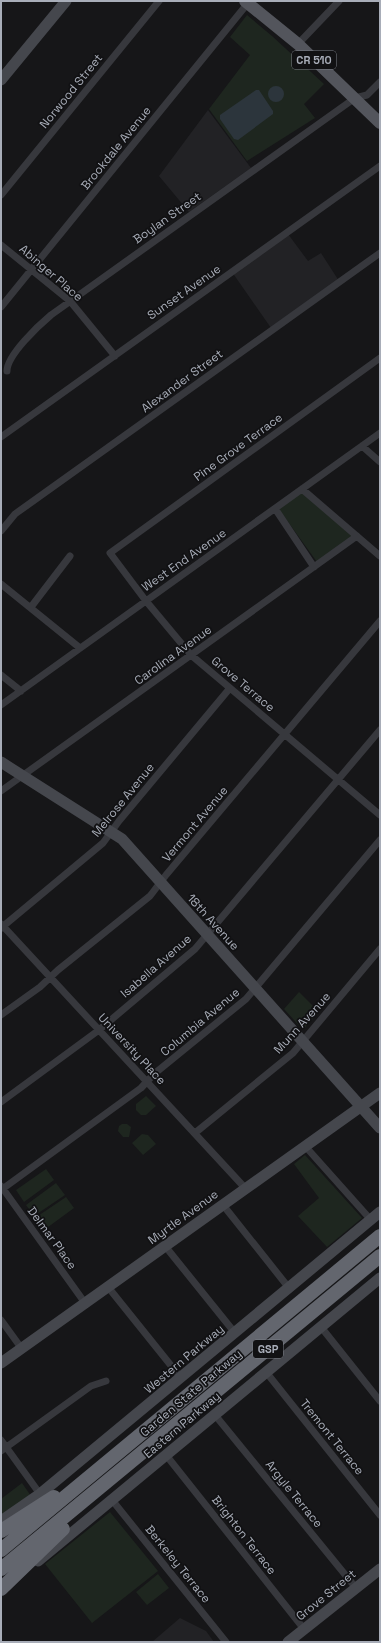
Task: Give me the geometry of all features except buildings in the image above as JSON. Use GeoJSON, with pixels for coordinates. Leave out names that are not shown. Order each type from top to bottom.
{"type":"FeatureCollection","features":[{"type":"Feature","properties":{"kind":"highway","name":"Garden State Parkway"},"geometry":{"type":"LineString","coordinates":[[1,1550],[380,1236]]}},
{"type":"Feature","properties":{"kind":"highway","name":"Garden State Parkway"},"geometry":{"type":"LineString","coordinates":[[1,1569],[380,1256]]}},
{"type":"Feature","properties":{"kind":"highway"},"geometry":{"type":"LineString","coordinates":[[1,1589],[144,1452]]}},
{"type":"Feature","properties":{"kind":"highway"},"geometry":{"type":"LineString","coordinates":[[1,1531],[108,1462]]}},
{"type":"Feature","properties":{"kind":"main road"},"geometry":{"type":"LineString","coordinates":[[1,80],[66,1]]}},
{"type":"Feature","properties":{"kind":"main road","name":"CR 510"},"geometry":{"type":"LineString","coordinates":[[246,2],[298,44],[380,123]]}},
{"type":"Feature","properties":{"kind":"main road","name":"18th Avenue"},"geometry":{"type":"LineString","coordinates":[[1,762],[122,839],[380,1128]]}},
{"type":"Feature","properties":{"kind":"main road","name":"Myrtle Avenue"},"geometry":{"type":"LineString","coordinates":[[1,1363],[380,1093]]}},
{"type":"Feature","properties":{"kind":"main road","name":"Western Parkway"},"geometry":{"type":"LineString","coordinates":[[1,1520],[40,1494],[380,1212]]}},
{"type":"Feature","properties":{"kind":"main road","name":"Eastern Parkway"},"geometry":{"type":"LineString","coordinates":[[1,1592],[266,1372],[378,1283]]}},
{"type":"Feature","properties":{"kind":"main road","name":"Grove Street"},"geometry":{"type":"LineString","coordinates":[[288,1642],[380,1569]]}},
{"type":"Feature","properties":{"kind":"street","name":"Norwood Street"},"geometry":{"type":"LineString","coordinates":[[1,195],[159,1]]}},
{"type":"Feature","properties":{"kind":"street"},"geometry":{"type":"LineString","coordinates":[[298,44],[339,1]]}},
{"type":"Feature","properties":{"kind":"street","name":"Brookdale Avenue"},"geometry":{"type":"LineString","coordinates":[[1,307],[246,2]]}},
{"type":"Feature","properties":{"kind":"street","name":"Boylan Street"},"geometry":{"type":"LineString","coordinates":[[7,371],[11,359],[33,331],[70,301],[354,98],[367,95],[380,82]]}},
{"type":"Feature","properties":{"kind":"street","name":"Sunset Avenue"},"geometry":{"type":"LineString","coordinates":[[1,437],[380,166]]}},
{"type":"Feature","properties":{"kind":"street","name":"Abinger Place"},"geometry":{"type":"LineString","coordinates":[[1,245],[70,301],[115,356]]}},
{"type":"Feature","properties":{"kind":"street","name":"Alexander Street"},"geometry":{"type":"LineString","coordinates":[[1,530],[15,514],[380,253]]}},
{"type":"Feature","properties":{"kind":"street","name":"Pine Grove Terrace"},"geometry":{"type":"LineString","coordinates":[[110,553],[380,358]]}},
{"type":"Feature","properties":{"kind":"street","name":"West End Avenue"},"geometry":{"type":"LineString","coordinates":[[1,705],[276,510],[302,489],[380,433]]}},
{"type":"Feature","properties":{"kind":"street"},"geometry":{"type":"LineString","coordinates":[[362,446],[380,462]]}},
{"type":"Feature","properties":{"kind":"street"},"geometry":{"type":"LineString","coordinates":[[302,489],[380,556]]}},
{"type":"Feature","properties":{"kind":"street"},"geometry":{"type":"LineString","coordinates":[[276,510],[314,567]]}},
{"type":"Feature","properties":{"kind":"street","name":"Carolina Avenue"},"geometry":{"type":"LineString","coordinates":[[1,791],[357,536]]}},
{"type":"Feature","properties":{"kind":"street","name":"Grove Terrace"},"geometry":{"type":"LineString","coordinates":[[110,553],[146,601],[191,655],[380,815]]}},
{"type":"Feature","properties":{"kind":"street"},"geometry":{"type":"LineString","coordinates":[[31,608],[70,556]]}},
{"type":"Feature","properties":{"kind":"street"},"geometry":{"type":"LineString","coordinates":[[1,584],[80,648]]}},
{"type":"Feature","properties":{"kind":"street","name":"Vermont Avenue"},"geometry":{"type":"LineString","coordinates":[[1,1015],[40,987],[150,896],[380,621]]}},
{"type":"Feature","properties":{"kind":"street"},"geometry":{"type":"LineString","coordinates":[[1,675],[21,691]]}},
{"type":"Feature","properties":{"kind":"street","name":"Melrose Avenue"},"geometry":{"type":"LineString","coordinates":[[2,926],[103,843],[124,815],[230,688]]}},
{"type":"Feature","properties":{"kind":"street","name":"Isabella Avenue"},"geometry":{"type":"LineString","coordinates":[[1,1102],[99,1030],[190,954],[380,730]]}},
{"type":"Feature","properties":{"kind":"street","name":"Columbia Avenue"},"geometry":{"type":"LineString","coordinates":[[1,1188],[147,1082],[154,1074],[244,1001],[380,840]]}},
{"type":"Feature","properties":{"kind":"street","name":"University Place"},"geometry":{"type":"LineString","coordinates":[[2,926],[246,1189]]}},
{"type":"Feature","properties":{"kind":"street","name":"Munn Avenue"},"geometry":{"type":"LineString","coordinates":[[195,1133],[290,1055],[380,949]]}},
{"type":"Feature","properties":{"kind":"street"},"geometry":{"type":"LineString","coordinates":[[305,1146],[371,1220]]}},
{"type":"Feature","properties":{"kind":"street","name":"Delmar Place"},"geometry":{"type":"LineString","coordinates":[[1,1188],[85,1303]]}},
{"type":"Feature","properties":{"kind":"street"},"geometry":{"type":"LineString","coordinates":[[223,1204],[289,1288]]}},
{"type":"Feature","properties":{"kind":"street"},"geometry":{"type":"LineString","coordinates":[[166,1246],[235,1333]]}},
{"type":"Feature","properties":{"kind":"street"},"geometry":{"type":"LineString","coordinates":[[108,1287],[181,1378]]}},
{"type":"Feature","properties":{"kind":"street"},"geometry":{"type":"LineString","coordinates":[[1,1320],[22,1349]]}},
{"type":"Feature","properties":{"kind":"street"},"geometry":{"type":"LineString","coordinates":[[321,1327],[380,1401]]}},
{"type":"Feature","properties":{"kind":"street","name":"Tremont Terrace"},"geometry":{"type":"LineString","coordinates":[[266,1372],[380,1515]]}},
{"type":"Feature","properties":{"kind":"street"},"geometry":{"type":"LineString","coordinates":[[4,1450],[91,1386],[106,1381]]}},
{"type":"Feature","properties":{"kind":"street","name":"Argyle Terrace"},"geometry":{"type":"LineString","coordinates":[[215,1415],[356,1588]]}},
{"type":"Feature","properties":{"kind":"street"},"geometry":{"type":"LineString","coordinates":[[1,1440],[4,1450],[40,1494]]}},
{"type":"Feature","properties":{"kind":"street","name":"Brighton Terrace"},"geometry":{"type":"LineString","coordinates":[[166,1455],[304,1629]]}},
{"type":"Feature","properties":{"kind":"street","name":"Berkeley Terrace"},"geometry":{"type":"LineString","coordinates":[[112,1500],[226,1642]]}},
{"type":"Feature","properties":{"kind":"shaded area"},"geometry":{"type":"Polygon","coordinates":[[[247,15],[324,84],[304,104],[315,118],[247,161],[209,109],[250,55],[230,37],[247,15]]]}},
{"type":"Feature","properties":{"kind":"shaded area"},"geometry":{"type":"Polygon","coordinates":[[[276,86],[283,91],[284,94],[279,101],[276,102],[269,97],[268,94],[273,87],[276,86]]]}},
{"type":"Feature","properties":{"kind":"shaded area"},"geometry":{"type":"Polygon","coordinates":[[[256,90],[259,90],[273,111],[273,114],[238,140],[234,139],[220,119],[220,115],[256,90]]]}},
{"type":"Feature","properties":{"kind":"shaded area"},"geometry":{"type":"Polygon","coordinates":[[[208,110],[251,168],[189,212],[159,176],[208,110]]]}},
{"type":"Feature","properties":{"kind":"shaded area"},"geometry":{"type":"Polygon","coordinates":[[[288,234],[308,261],[321,253],[339,281],[271,328],[232,272],[288,234]]]}},
{"type":"Feature","properties":{"kind":"shaded area"},"geometry":{"type":"Polygon","coordinates":[[[303,491],[354,536],[317,562],[278,508],[303,491]]]}},
{"type":"Feature","properties":{"kind":"shaded area"},"geometry":{"type":"Polygon","coordinates":[[[299,992],[319,1012],[303,1030],[284,1009],[299,992]]]}},
{"type":"Feature","properties":{"kind":"shaded area"},"geometry":{"type":"Polygon","coordinates":[[[146,1096],[156,1106],[146,1115],[141,1115],[136,1110],[136,1104],[146,1096]]]}},
{"type":"Feature","properties":{"kind":"shaded area"},"geometry":{"type":"Polygon","coordinates":[[[122,1124],[127,1124],[131,1127],[129,1137],[123,1137],[118,1131],[119,1126],[122,1124]]]}},
{"type":"Feature","properties":{"kind":"shaded area"},"geometry":{"type":"Polygon","coordinates":[[[142,1134],[148,1135],[156,1144],[143,1155],[132,1143],[142,1134]]]}},
{"type":"Feature","properties":{"kind":"shaded area"},"geometry":{"type":"Polygon","coordinates":[[[305,1155],[362,1218],[327,1247],[298,1216],[319,1198],[294,1164],[305,1155]]]}},
{"type":"Feature","properties":{"kind":"shaded area"},"geometry":{"type":"Polygon","coordinates":[[[46,1169],[54,1180],[24,1202],[16,1190],[46,1169]]]}},
{"type":"Feature","properties":{"kind":"shaded area"},"geometry":{"type":"Polygon","coordinates":[[[56,1183],[65,1195],[34,1216],[26,1205],[56,1183]]]}},
{"type":"Feature","properties":{"kind":"shaded area"},"geometry":{"type":"Polygon","coordinates":[[[66,1197],[74,1208],[44,1230],[35,1218],[66,1197]]]}},
{"type":"Feature","properties":{"kind":"shaded area"},"geometry":{"type":"Polygon","coordinates":[[[22,1483],[31,1496],[1,1516],[1,1499],[22,1483]]]}},
{"type":"Feature","properties":{"kind":"shaded area"},"geometry":{"type":"Polygon","coordinates":[[[110,1512],[158,1571],[92,1623],[45,1564],[110,1512]]]}},
{"type":"Feature","properties":{"kind":"shaded area"},"geometry":{"type":"Polygon","coordinates":[[[158,1574],[169,1588],[147,1605],[136,1592],[158,1574]]]}},
{"type":"Feature","properties":{"kind":"shaded area"},"geometry":{"type":"Polygon","coordinates":[[[180,1618],[206,1631],[214,1642],[152,1642],[180,1618]]]}}]}
